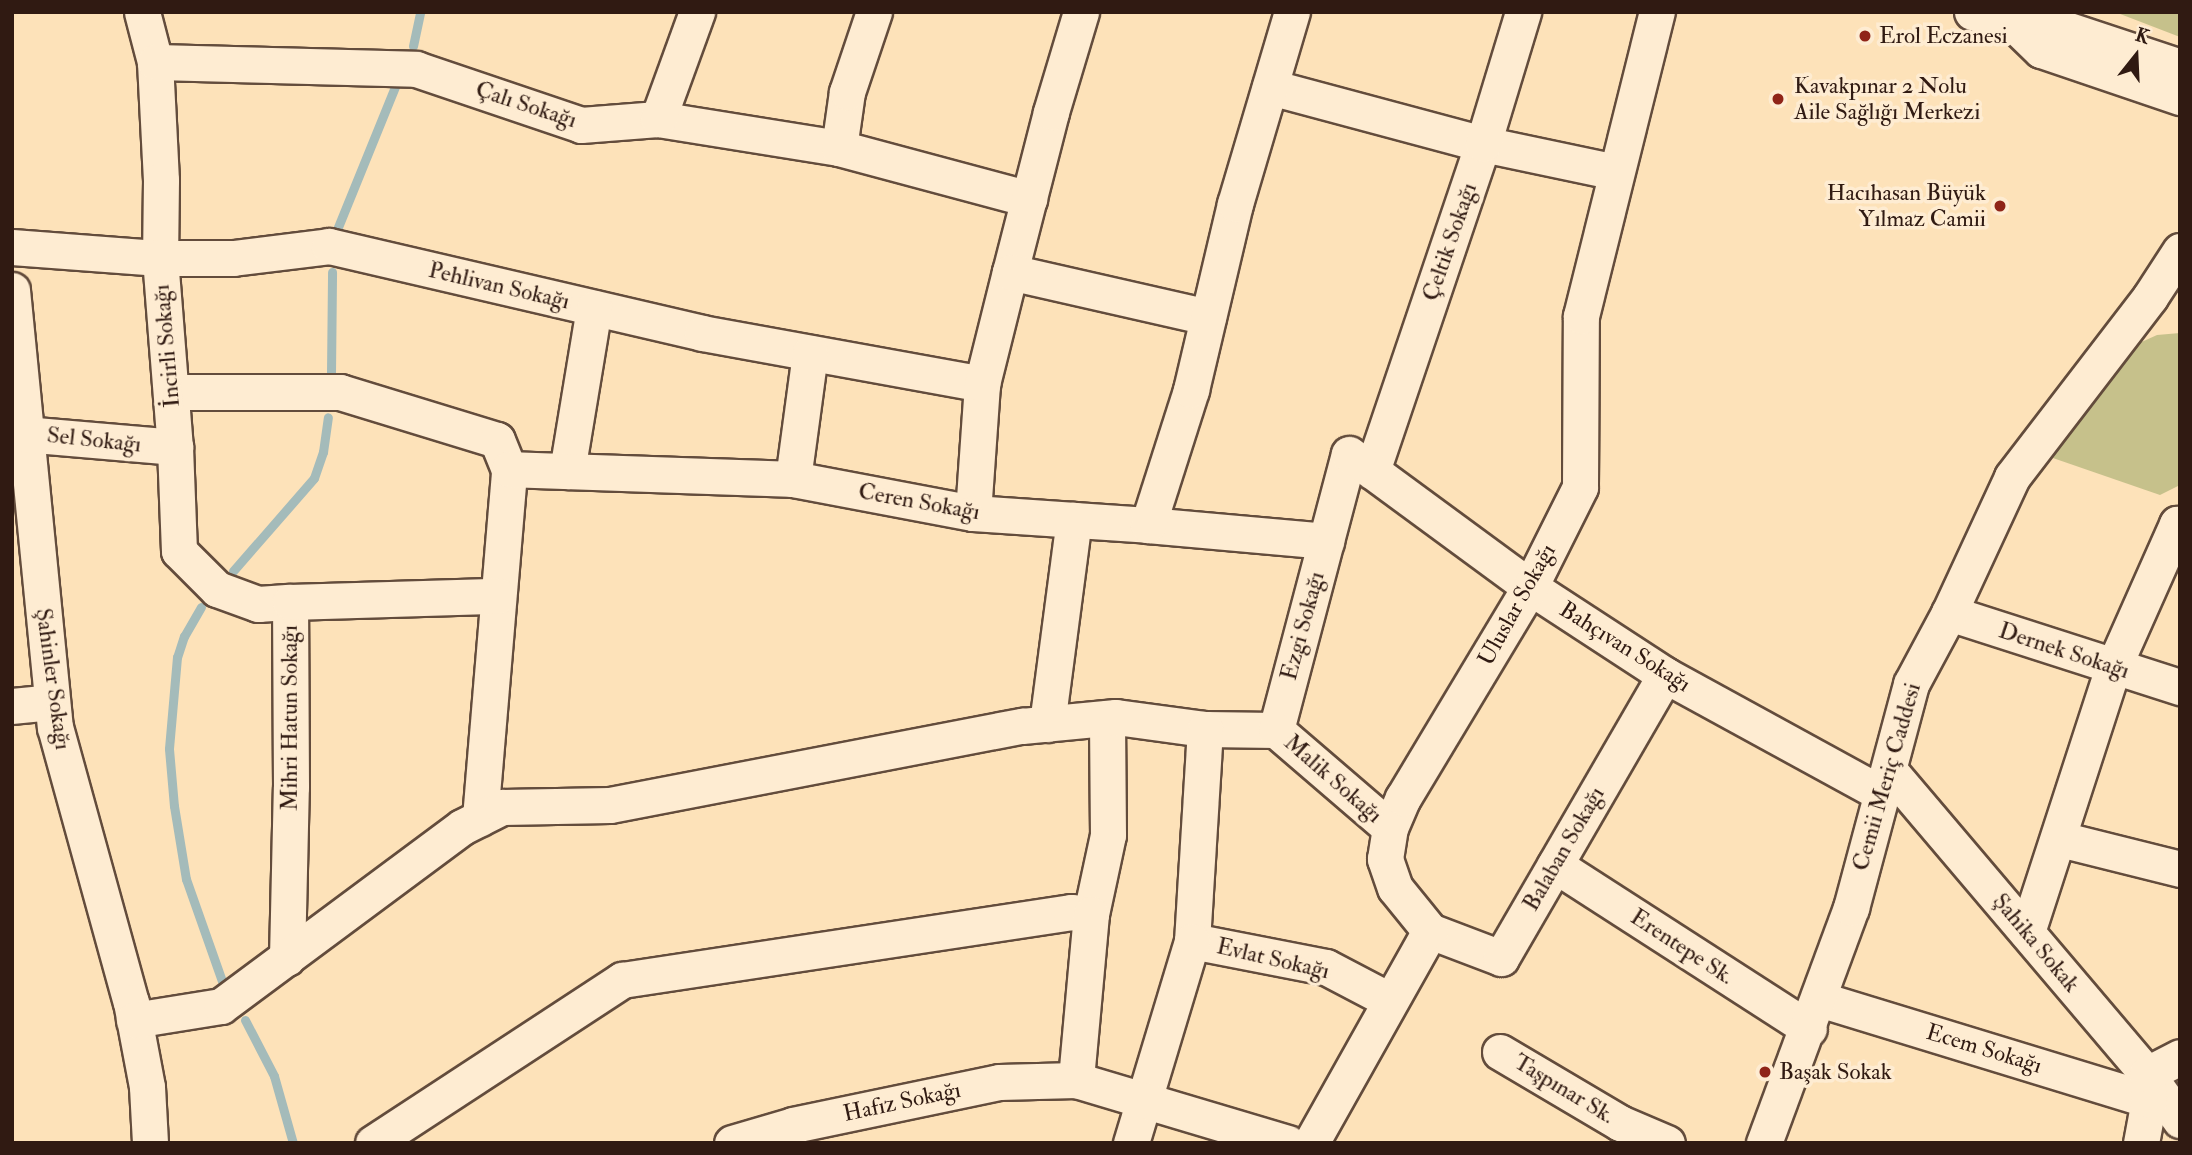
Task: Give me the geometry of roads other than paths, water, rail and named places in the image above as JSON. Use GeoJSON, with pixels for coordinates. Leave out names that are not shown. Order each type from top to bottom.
{"type":"FeatureCollection","features":[{"type":"Feature","properties":{"kind":"street","name":"İncirli Sokağı"},"geometry":{"type":"LineString","coordinates":[[142,12],[155,62],[161,180],[160,258],[172,392],[179,551],[217,589],[258,604],[290,602]]}},
{"type":"Feature","properties":{"kind":"street"},"geometry":{"type":"LineString","coordinates":[[658,119],[696,12]]}},
{"type":"Feature","properties":{"kind":"street"},"geometry":{"type":"LineString","coordinates":[[839,148],[846,92],[874,12]]}},
{"type":"Feature","properties":{"kind":"street"},"geometry":{"type":"LineString","coordinates":[[973,513],[982,384],[1029,199],[1081,12]]}},
{"type":"Feature","properties":{"kind":"street"},"geometry":{"type":"LineString","coordinates":[[1148,525],[1191,390],[1236,204],[1292,12]]}},
{"type":"Feature","properties":{"kind":"street","name":"Çeltik Sokağı"},"geometry":{"type":"LineString","coordinates":[[1361,462],[1483,144],[1523,12]]}},
{"type":"Feature","properties":{"kind":"street","name":"Uluslar Sokağı"},"geometry":{"type":"LineString","coordinates":[[1430,931],[1395,888],[1385,859],[1390,828],[1403,798],[1530,587],[1580,487],[1581,316],[1657,12]]}},
{"type":"Feature","properties":{"kind":"street"},"geometry":{"type":"LineString","coordinates":[[1972,12],[2018,20],[2041,50],[2179,90]]}},
{"type":"Feature","properties":{"kind":"street","name":"Çalı Sokağı"},"geometry":{"type":"LineString","coordinates":[[155,62],[416,69],[581,125],[658,119],[839,148],[1029,199]]}},
{"type":"Feature","properties":{"kind":"street"},"geometry":{"type":"LineString","coordinates":[[1270,87],[1483,144],[1616,172]]}},
{"type":"Feature","properties":{"kind":"street","name":"Pehlivan Sokağı"},"geometry":{"type":"LineString","coordinates":[[12,247],[160,258],[233,257],[329,246],[702,334],[982,384]]}},
{"type":"Feature","properties":{"kind":"street"},"geometry":{"type":"LineString","coordinates":[[2165,302],[2180,251]]}},
{"type":"Feature","properties":{"kind":"street"},"geometry":{"type":"LineString","coordinates":[[2165,302],[2180,271]]}},
{"type":"Feature","properties":{"kind":"street"},"geometry":{"type":"LineString","coordinates":[[1010,272],[1208,317]]}},
{"type":"Feature","properties":{"kind":"street","name":"Şahinler Sokağı"},"geometry":{"type":"LineString","coordinates":[[12,290],[20,433],[55,727],[134,1020],[147,1087],[150,1143]]}},
{"type":"Feature","properties":{"kind":"street","name":"Cemii Meriç Caddesi"},"geometry":{"type":"LineString","coordinates":[[1764,1143],[1814,1014],[1851,908],[1911,684],[1949,613],[2012,477],[2165,302]]}},
{"type":"Feature","properties":{"kind":"street"},"geometry":{"type":"LineString","coordinates":[[567,471],[594,308]]}},
{"type":"Feature","properties":{"kind":"street"},"geometry":{"type":"LineString","coordinates":[[793,478],[810,353]]}},
{"type":"Feature","properties":{"kind":"street"},"geometry":{"type":"LineString","coordinates":[[172,392],[340,392],[497,440],[509,469],[480,818]]}},
{"type":"Feature","properties":{"kind":"street","name":"Sel Sokağı"},"geometry":{"type":"LineString","coordinates":[[20,433],[175,447]]}},
{"type":"Feature","properties":{"kind":"street","name":"Ezgi Sokağı"},"geometry":{"type":"LineString","coordinates":[[1276,730],[1326,541],[1361,462]]}},
{"type":"Feature","properties":{"kind":"street","name":"Bahçıvan Sokağı"},"geometry":{"type":"LineString","coordinates":[[1361,462],[1530,587],[1665,675],[1885,782]]}},
{"type":"Feature","properties":{"kind":"street","name":"Ceren Sokağı"},"geometry":{"type":"LineString","coordinates":[[509,469],[793,478],[973,513],[1326,541]]}},
{"type":"Feature","properties":{"kind":"street"},"geometry":{"type":"LineString","coordinates":[[1047,724],[1074,520]]}},
{"type":"Feature","properties":{"kind":"street"},"geometry":{"type":"LineString","coordinates":[[2027,932],[2060,839],[2113,668],[2177,524],[2180,524]]}},
{"type":"Feature","properties":{"kind":"street","name":"Mihri Hatun Sokağı"},"geometry":{"type":"LineString","coordinates":[[287,958],[291,787],[290,602],[498,596]]}},
{"type":"Feature","properties":{"kind":"street","name":"Dernek Sokağı"},"geometry":{"type":"LineString","coordinates":[[1949,613],[2113,668],[2180,687]]}},
{"type":"Feature","properties":{"kind":"street","name":"Balaban Sokağı"},"geometry":{"type":"LineString","coordinates":[[1430,931],[1501,958],[1665,675]]}},
{"type":"Feature","properties":{"kind":"street"},"geometry":{"type":"LineString","coordinates":[[12,706],[52,702]]}},
{"type":"Feature","properties":{"kind":"street"},"geometry":{"type":"LineString","coordinates":[[1076,1080],[1091,914],[1108,835],[1107,718]]}},
{"type":"Feature","properties":{"kind":"street"},"geometry":{"type":"LineString","coordinates":[[134,1020],[221,1006],[462,827],[502,807],[610,805],[1022,726],[1107,718],[1205,729],[1276,730]]}},
{"type":"Feature","properties":{"kind":"street"},"geometry":{"type":"LineString","coordinates":[[1131,1143],[1192,941],[1205,729]]}},
{"type":"Feature","properties":{"kind":"street","name":"Malik Sokağı"},"geometry":{"type":"LineString","coordinates":[[1276,730],[1390,828]]}},
{"type":"Feature","properties":{"kind":"street","name":"Şahika Sokak"},"geometry":{"type":"LineString","coordinates":[[1885,782],[2027,932],[2148,1087],[2180,1119]]}},
{"type":"Feature","properties":{"kind":"street"},"geometry":{"type":"LineString","coordinates":[[2060,839],[2180,869]]}},
{"type":"Feature","properties":{"kind":"street","name":"Erentepe Sk."},"geometry":{"type":"LineString","coordinates":[[1555,865],[1814,1014]]}},
{"type":"Feature","properties":{"kind":"street"},"geometry":{"type":"LineString","coordinates":[[373,1143],[622,980],[1058,914],[1091,914]]}},
{"type":"Feature","properties":{"kind":"street"},"geometry":{"type":"LineString","coordinates":[[1311,1143],[1430,931]]}},
{"type":"Feature","properties":{"kind":"street","name":"Evlat Sokağı"},"geometry":{"type":"LineString","coordinates":[[1192,941],[1326,967],[1389,1000]]}},
{"type":"Feature","properties":{"kind":"street","name":"Ecem Sokağı"},"geometry":{"type":"LineString","coordinates":[[1814,1014],[2148,1087]]}},
{"type":"Feature","properties":{"kind":"street","name":"Taşpınar Sk."},"geometry":{"type":"LineString","coordinates":[[1500,1052],[1620,1123],[1667,1143]]}},
{"type":"Feature","properties":{"kind":"street"},"geometry":{"type":"LineString","coordinates":[[2141,1143],[2148,1087],[2180,1057]]}},
{"type":"Feature","properties":{"kind":"street","name":"Hafız Sokağı"},"geometry":{"type":"LineString","coordinates":[[742,1141],[793,1125],[999,1082],[1076,1080],[1288,1143]]}},
{"type":"Feature","properties":{"kind":"waterway"},"geometry":{"type":"LineString","coordinates":[[413,46],[420,12]]}},
{"type":"Feature","properties":{"kind":"waterway"},"geometry":{"type":"LineString","coordinates":[[336,232],[395,87]]}},
{"type":"Feature","properties":{"kind":"waterway"},"geometry":{"type":"LineString","coordinates":[[331,373],[332,272]]}},
{"type":"Feature","properties":{"kind":"waterway"},"geometry":{"type":"LineString","coordinates":[[233,571],[314,478],[323,452],[328,417]]}},
{"type":"Feature","properties":{"kind":"waterway"},"geometry":{"type":"LineString","coordinates":[[201,607],[184,636],[177,657],[169,749],[174,806],[186,879],[222,981]]}},
{"type":"Feature","properties":{"kind":"waterway"},"geometry":{"type":"LineString","coordinates":[[245,1020],[274,1076],[293,1143]]}},
{"type":"Feature","properties":{"kind":"place","name":"Erol Eczanesi"},"geometry":{"type":"Point","coordinates":[1865,36]}},
{"type":"Feature","properties":{"kind":"place","name":"Kavakpınar 2 Nolu Aile Sağlığı Merkezi"},"geometry":{"type":"Point","coordinates":[1778,99]}},
{"type":"Feature","properties":{"kind":"place","name":"Hacıhasan Büyük Yılmaz Camii"},"geometry":{"type":"Point","coordinates":[2000,206]}},
{"type":"Feature","properties":{"kind":"place","name":"Başak Sokak"},"geometry":{"type":"Point","coordinates":[1765,1072]}}]}
